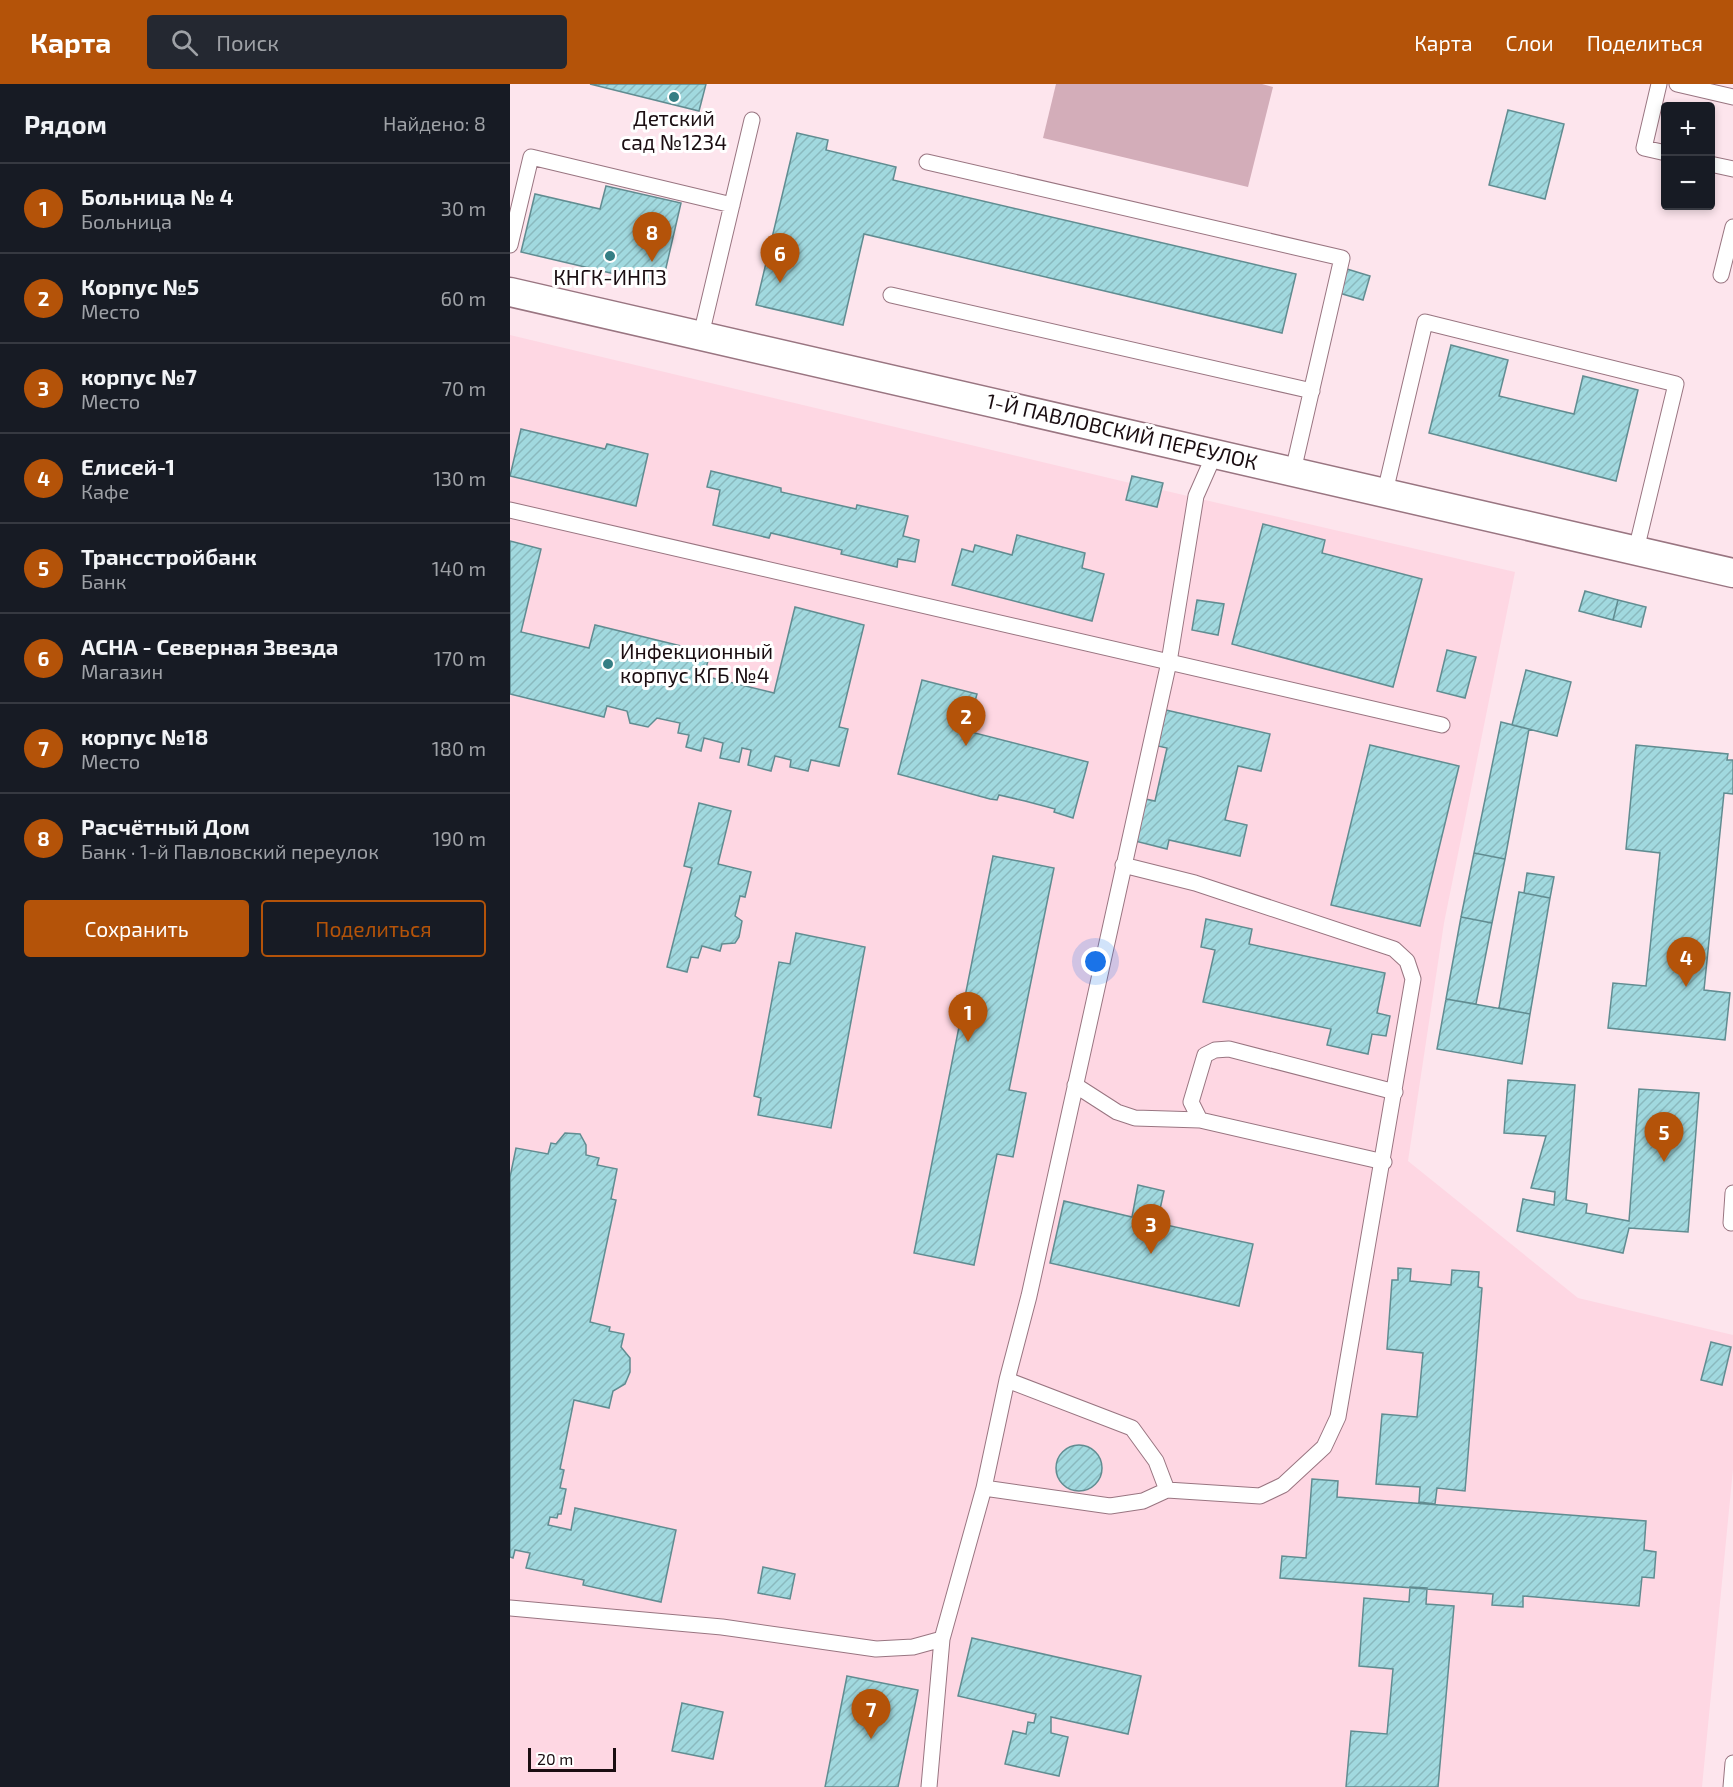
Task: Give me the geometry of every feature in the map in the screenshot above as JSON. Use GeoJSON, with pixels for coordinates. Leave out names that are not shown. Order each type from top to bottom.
{"type":"FeatureCollection","features":[{"type":"Feature","properties":{"kind":"street","name":"1-Й ПАВЛОВСКИЙ ПЕРЕУЛОК"},"geometry":{"type":"LineString","coordinates":[[510,292],[1733,573]]}},
{"type":"Feature","properties":{"kind":"lane"},"geometry":{"type":"LineString","coordinates":[[1659,84],[1644,148],[1661,152]]}},
{"type":"Feature","properties":{"kind":"lane"},"geometry":{"type":"LineString","coordinates":[[1677,84],[1733,97]]}},
{"type":"Feature","properties":{"kind":"lane"},"geometry":{"type":"LineString","coordinates":[[701,335],[752,120]]}},
{"type":"Feature","properties":{"kind":"lane"},"geometry":{"type":"LineString","coordinates":[[510,245],[531,157],[732,205]]}},
{"type":"Feature","properties":{"kind":"lane"},"geometry":{"type":"LineString","coordinates":[[927,162],[1342,258],[1293,471]]}},
{"type":"Feature","properties":{"kind":"lane"},"geometry":{"type":"LineString","coordinates":[[1715,165],[1733,169]]}},
{"type":"Feature","properties":{"kind":"lane"},"geometry":{"type":"LineString","coordinates":[[1721,275],[1733,227]]}},
{"type":"Feature","properties":{"kind":"lane"},"geometry":{"type":"LineString","coordinates":[[891,295],[1312,391]]}},
{"type":"Feature","properties":{"kind":"lane"},"geometry":{"type":"LineString","coordinates":[[1385,492],[1425,322],[1676,384],[1636,550]]}},
{"type":"Feature","properties":{"kind":"lane"},"geometry":{"type":"LineString","coordinates":[[929,1787],[942,1639],[984,1488],[1007,1380],[1029,1296],[1169,662],[1196,496],[1215,453]]}},
{"type":"Feature","properties":{"kind":"lane"},"geometry":{"type":"LineString","coordinates":[[510,510],[1442,725]]}},
{"type":"Feature","properties":{"kind":"lane"},"geometry":{"type":"LineString","coordinates":[[984,1488],[1110,1506],[1143,1501],[1167,1490],[1260,1496],[1283,1485],[1324,1447],[1338,1417],[1384,1162],[1413,979],[1407,962],[1394,949],[1195,884],[1123,865]]}},
{"type":"Feature","properties":{"kind":"lane"},"geometry":{"type":"LineString","coordinates":[[1200,1120],[1191,1102],[1205,1055],[1215,1050],[1229,1049],[1395,1092]]}},
{"type":"Feature","properties":{"kind":"lane"},"geometry":{"type":"LineString","coordinates":[[1075,1085],[1117,1113],[1135,1118],[1200,1120],[1384,1162]]}},
{"type":"Feature","properties":{"kind":"lane"},"geometry":{"type":"LineString","coordinates":[[1731,1222],[1733,1193]]}},
{"type":"Feature","properties":{"kind":"lane"},"geometry":{"type":"LineString","coordinates":[[1007,1380],[1132,1428],[1156,1461],[1167,1490]]}},
{"type":"Feature","properties":{"kind":"lane"},"geometry":{"type":"LineString","coordinates":[[510,1608],[722,1627],[876,1649],[913,1647],[942,1639]]}},
{"type":"Feature","properties":{"kind":"lane"},"geometry":{"type":"LineString","coordinates":[[1731,1787],[1733,1763]]}},
{"type":"Feature","properties":{"kind":"shaded area"},"geometry":{"type":"Polygon","coordinates":[[[1056,84],[1262,84],[1273,87],[1248,187],[1043,138],[1056,84]]]}},
{"type":"Feature","properties":{"kind":"shaded area"},"geometry":{"type":"Polygon","coordinates":[[[510,335],[1130,483],[1132,476],[1163,483],[1162,490],[1515,572],[1444,923],[1408,1161],[1578,1298],[1733,1335],[1733,1469],[1702,1787],[510,1787],[510,335]]]}},
{"type":"Feature","properties":{"kind":"building","name":"Детский сад №1234"},"geometry":{"type":"Polygon","coordinates":[[[590,84],[706,84],[699,111],[590,84]]]}},
{"type":"Feature","properties":{"kind":"building"},"geometry":{"type":"Polygon","coordinates":[[[1508,110],[1564,124],[1545,199],[1489,185],[1508,110]]]}},
{"type":"Feature","properties":{"kind":"building"},"geometry":{"type":"Polygon","coordinates":[[[797,133],[828,140],[826,150],[896,167],[893,180],[1296,274],[1282,333],[864,234],[843,325],[756,305],[797,133]]]}},
{"type":"Feature","properties":{"kind":"building"},"geometry":{"type":"Polygon","coordinates":[[[606,186],[681,203],[662,285],[521,252],[535,194],[600,209],[606,186]]]}},
{"type":"Feature","properties":{"kind":"building"},"geometry":{"type":"Polygon","coordinates":[[[1347,269],[1370,276],[1363,300],[1339,293],[1347,269]]]}},
{"type":"Feature","properties":{"kind":"building"},"geometry":{"type":"Polygon","coordinates":[[[1451,345],[1508,360],[1499,396],[1574,414],[1583,376],[1638,390],[1616,481],[1429,433],[1451,345]]]}},
{"type":"Feature","properties":{"kind":"building"},"geometry":{"type":"Polygon","coordinates":[[[521,429],[605,449],[607,444],[648,454],[636,506],[510,476],[521,429]]]}},
{"type":"Feature","properties":{"kind":"building"},"geometry":{"type":"Polygon","coordinates":[[[711,471],[781,488],[781,492],[856,509],[857,505],[908,516],[903,536],[919,540],[915,562],[898,559],[897,567],[841,554],[842,550],[771,533],[769,538],[713,525],[720,490],[707,487],[711,471]]]}},
{"type":"Feature","properties":{"kind":"building"},"geometry":{"type":"Polygon","coordinates":[[[1132,476],[1163,483],[1157,507],[1126,500],[1132,476]]]}},
{"type":"Feature","properties":{"kind":"building"},"geometry":{"type":"Polygon","coordinates":[[[1263,524],[1325,540],[1322,553],[1422,579],[1393,687],[1232,644],[1263,524]]]}},
{"type":"Feature","properties":{"kind":"building"},"geometry":{"type":"Polygon","coordinates":[[[1017,535],[1085,553],[1082,568],[1104,574],[1092,621],[952,585],[962,549],[973,552],[975,545],[1012,555],[1017,535]]]}},
{"type":"Feature","properties":{"kind":"building","name":"Инфекционный корпус КГБ №4"},"geometry":{"type":"Polygon","coordinates":[[[510,541],[541,549],[521,632],[589,648],[595,625],[710,653],[704,676],[774,693],[795,607],[864,625],[839,727],[848,729],[839,766],[811,760],[808,771],[790,767],[791,760],[775,756],[771,771],[748,765],[751,750],[742,748],[739,762],[720,758],[723,743],[704,738],[701,751],[686,747],[689,735],[678,733],[680,723],[657,718],[648,727],[630,723],[627,711],[607,706],[604,717],[510,694],[510,541]]]}},
{"type":"Feature","properties":{"kind":"building"},"geometry":{"type":"Polygon","coordinates":[[[1585,591],[1618,600],[1613,620],[1579,611],[1585,591]]]}},
{"type":"Feature","properties":{"kind":"building"},"geometry":{"type":"Polygon","coordinates":[[[1197,600],[1224,604],[1218,635],[1192,630],[1197,600]]]}},
{"type":"Feature","properties":{"kind":"building"},"geometry":{"type":"Polygon","coordinates":[[[1618,600],[1646,607],[1641,627],[1613,620],[1618,600]]]}},
{"type":"Feature","properties":{"kind":"building"},"geometry":{"type":"Polygon","coordinates":[[[1447,650],[1476,657],[1465,698],[1437,691],[1447,650]]]}},
{"type":"Feature","properties":{"kind":"building"},"geometry":{"type":"Polygon","coordinates":[[[1526,670],[1571,682],[1557,736],[1512,725],[1526,670]]]}},
{"type":"Feature","properties":{"kind":"building"},"geometry":{"type":"Polygon","coordinates":[[[922,680],[977,694],[967,731],[1088,762],[1073,818],[1054,812],[1055,809],[1025,801],[999,795],[997,800],[990,799],[898,774],[922,680]]]}},
{"type":"Feature","properties":{"kind":"building"},"geometry":{"type":"Polygon","coordinates":[[[1166,710],[1270,734],[1261,771],[1238,766],[1225,820],[1247,825],[1240,856],[1169,840],[1167,849],[1135,841],[1145,799],[1155,801],[1167,748],[1158,746],[1166,710]]]}},
{"type":"Feature","properties":{"kind":"building"},"geometry":{"type":"Polygon","coordinates":[[[1501,722],[1529,729],[1505,859],[1474,853],[1501,722]]]}},
{"type":"Feature","properties":{"kind":"building"},"geometry":{"type":"Polygon","coordinates":[[[1370,745],[1459,766],[1420,926],[1331,905],[1370,745]]]}},
{"type":"Feature","properties":{"kind":"building"},"geometry":{"type":"Polygon","coordinates":[[[1636,745],[1728,754],[1727,760],[1733,760],[1733,794],[1724,793],[1704,990],[1730,993],[1725,1040],[1608,1028],[1613,983],[1646,986],[1660,853],[1626,849],[1636,745]]]}},
{"type":"Feature","properties":{"kind":"building"},"geometry":{"type":"Polygon","coordinates":[[[699,803],[731,811],[718,864],[751,872],[745,897],[740,896],[735,916],[742,921],[739,937],[735,943],[722,944],[720,951],[702,946],[698,958],[691,957],[687,972],[667,967],[692,868],[684,866],[699,803]]]}},
{"type":"Feature","properties":{"kind":"building"},"geometry":{"type":"Polygon","coordinates":[[[1474,853],[1505,859],[1492,923],[1461,917],[1474,853]]]}},
{"type":"Feature","properties":{"kind":"building"},"geometry":{"type":"Polygon","coordinates":[[[993,856],[1054,868],[1009,1090],[1026,1093],[1013,1157],[997,1154],[974,1265],[914,1253],[993,856]]]}},
{"type":"Feature","properties":{"kind":"building"},"geometry":{"type":"Polygon","coordinates":[[[1527,873],[1554,877],[1550,898],[1524,893],[1527,873]]]}},
{"type":"Feature","properties":{"kind":"building"},"geometry":{"type":"Polygon","coordinates":[[[1519,892],[1550,898],[1530,1014],[1499,1008],[1519,892]]]}},
{"type":"Feature","properties":{"kind":"building"},"geometry":{"type":"Polygon","coordinates":[[[1461,917],[1492,923],[1476,1004],[1446,999],[1461,917]]]}},
{"type":"Feature","properties":{"kind":"building"},"geometry":{"type":"Polygon","coordinates":[[[1206,919],[1252,929],[1249,944],[1385,973],[1377,1013],[1390,1016],[1386,1036],[1372,1034],[1368,1054],[1327,1045],[1331,1029],[1203,1002],[1215,950],[1201,947],[1206,919]]]}},
{"type":"Feature","properties":{"kind":"building"},"geometry":{"type":"Polygon","coordinates":[[[796,933],[865,947],[831,1128],[758,1115],[761,1098],[754,1096],[779,962],[790,964],[796,933]]]}},
{"type":"Feature","properties":{"kind":"building"},"geometry":{"type":"Polygon","coordinates":[[[1446,999],[1530,1014],[1522,1064],[1437,1049],[1446,999]]]}},
{"type":"Feature","properties":{"kind":"building"},"geometry":{"type":"Polygon","coordinates":[[[1508,1080],[1575,1085],[1566,1200],[1587,1204],[1586,1213],[1629,1221],[1639,1089],[1699,1093],[1688,1232],[1629,1228],[1623,1253],[1517,1231],[1523,1199],[1554,1205],[1555,1192],[1531,1188],[1546,1136],[1504,1133],[1508,1080]]]}},
{"type":"Feature","properties":{"kind":"building"},"geometry":{"type":"Polygon","coordinates":[[[565,1133],[580,1134],[586,1145],[586,1155],[599,1158],[597,1165],[617,1169],[611,1199],[616,1200],[590,1322],[610,1327],[609,1331],[624,1334],[621,1347],[630,1358],[630,1372],[625,1384],[613,1391],[609,1408],[574,1400],[560,1469],[564,1470],[560,1488],[566,1489],[561,1514],[558,1514],[557,1518],[550,1517],[548,1525],[571,1530],[575,1508],[676,1530],[661,1602],[583,1585],[584,1580],[526,1568],[530,1553],[515,1550],[513,1558],[510,1557],[510,1177],[516,1148],[548,1154],[551,1143],[556,1144],[565,1133]]]}},
{"type":"Feature","properties":{"kind":"building"},"geometry":{"type":"Polygon","coordinates":[[[1138,1185],[1164,1191],[1157,1223],[1253,1244],[1239,1306],[1050,1263],[1064,1201],[1132,1217],[1138,1185]]]}},
{"type":"Feature","properties":{"kind":"building"},"geometry":{"type":"Polygon","coordinates":[[[1398,1268],[1411,1269],[1410,1281],[1451,1285],[1452,1270],[1479,1272],[1478,1287],[1482,1288],[1465,1491],[1437,1488],[1435,1504],[1419,1502],[1420,1487],[1376,1484],[1382,1414],[1417,1417],[1423,1353],[1387,1349],[1392,1280],[1398,1280],[1398,1268]]]}},
{"type":"Feature","properties":{"kind":"building"},"geometry":{"type":"Polygon","coordinates":[[[1711,1342],[1731,1347],[1722,1385],[1701,1380],[1711,1342]]]}},
{"type":"Feature","properties":{"kind":"building"},"geometry":{"type":"Polygon","coordinates":[[[1079,1445],[1088,1446],[1095,1452],[1101,1459],[1101,1477],[1095,1484],[1088,1490],[1079,1491],[1070,1490],[1063,1484],[1057,1477],[1056,1468],[1057,1459],[1063,1452],[1070,1446],[1079,1445]]]}},
{"type":"Feature","properties":{"kind":"building"},"geometry":{"type":"Polygon","coordinates":[[[1312,1479],[1338,1481],[1337,1497],[1646,1521],[1644,1550],[1656,1552],[1654,1578],[1642,1577],[1639,1606],[1523,1596],[1523,1607],[1492,1605],[1493,1594],[1280,1578],[1282,1556],[1306,1558],[1312,1479]]]}},
{"type":"Feature","properties":{"kind":"building"},"geometry":{"type":"Polygon","coordinates":[[[763,1567],[795,1574],[790,1599],[758,1593],[763,1567]]]}},
{"type":"Feature","properties":{"kind":"building"},"geometry":{"type":"Polygon","coordinates":[[[1410,1587],[1427,1588],[1426,1604],[1454,1606],[1438,1787],[1346,1787],[1351,1731],[1387,1734],[1393,1669],[1359,1666],[1364,1598],[1409,1602],[1410,1587]]]}},
{"type":"Feature","properties":{"kind":"building"},"geometry":{"type":"Polygon","coordinates":[[[972,1638],[1141,1676],[1128,1734],[1051,1717],[1051,1733],[1068,1737],[1059,1776],[1005,1764],[1013,1731],[1026,1734],[1028,1722],[1034,1723],[1036,1714],[958,1696],[972,1638]]]}},
{"type":"Feature","properties":{"kind":"building"},"geometry":{"type":"Polygon","coordinates":[[[847,1676],[918,1690],[898,1787],[825,1787],[847,1676]]]}},
{"type":"Feature","properties":{"kind":"building"},"geometry":{"type":"Polygon","coordinates":[[[682,1703],[723,1712],[713,1759],[672,1751],[682,1703]]]}},
{"type":"Feature","properties":{"kind":"place","name":"Детский сад №1234"},"geometry":{"type":"Point","coordinates":[674,97]}},
{"type":"Feature","properties":{"kind":"place","name":"КНГК-ИНПЗ"},"geometry":{"type":"Point","coordinates":[610,256]}},
{"type":"Feature","properties":{"kind":"place","name":"Расчётный Дом"},"geometry":{"type":"Point","coordinates":[652,262]}},
{"type":"Feature","properties":{"kind":"place","name":"АСНА - Северная Звезда"},"geometry":{"type":"Point","coordinates":[780,283]}},
{"type":"Feature","properties":{"kind":"place","name":"Инфекционный корпус КГБ №4"},"geometry":{"type":"Point","coordinates":[608,664]}},
{"type":"Feature","properties":{"kind":"place","name":"Корпус №5"},"geometry":{"type":"Point","coordinates":[966,746]}},
{"type":"Feature","properties":{"kind":"place","name":"Елисей-1"},"geometry":{"type":"Point","coordinates":[1686,987]}},
{"type":"Feature","properties":{"kind":"place","name":"Больница № 4"},"geometry":{"type":"Point","coordinates":[968,1042]}},
{"type":"Feature","properties":{"kind":"place","name":"Трансстройбанк"},"geometry":{"type":"Point","coordinates":[1664,1162]}},
{"type":"Feature","properties":{"kind":"place","name":"корпус №7"},"geometry":{"type":"Point","coordinates":[1151,1254]}},
{"type":"Feature","properties":{"kind":"place","name":"корпус №18"},"geometry":{"type":"Point","coordinates":[871,1739]}}]}
